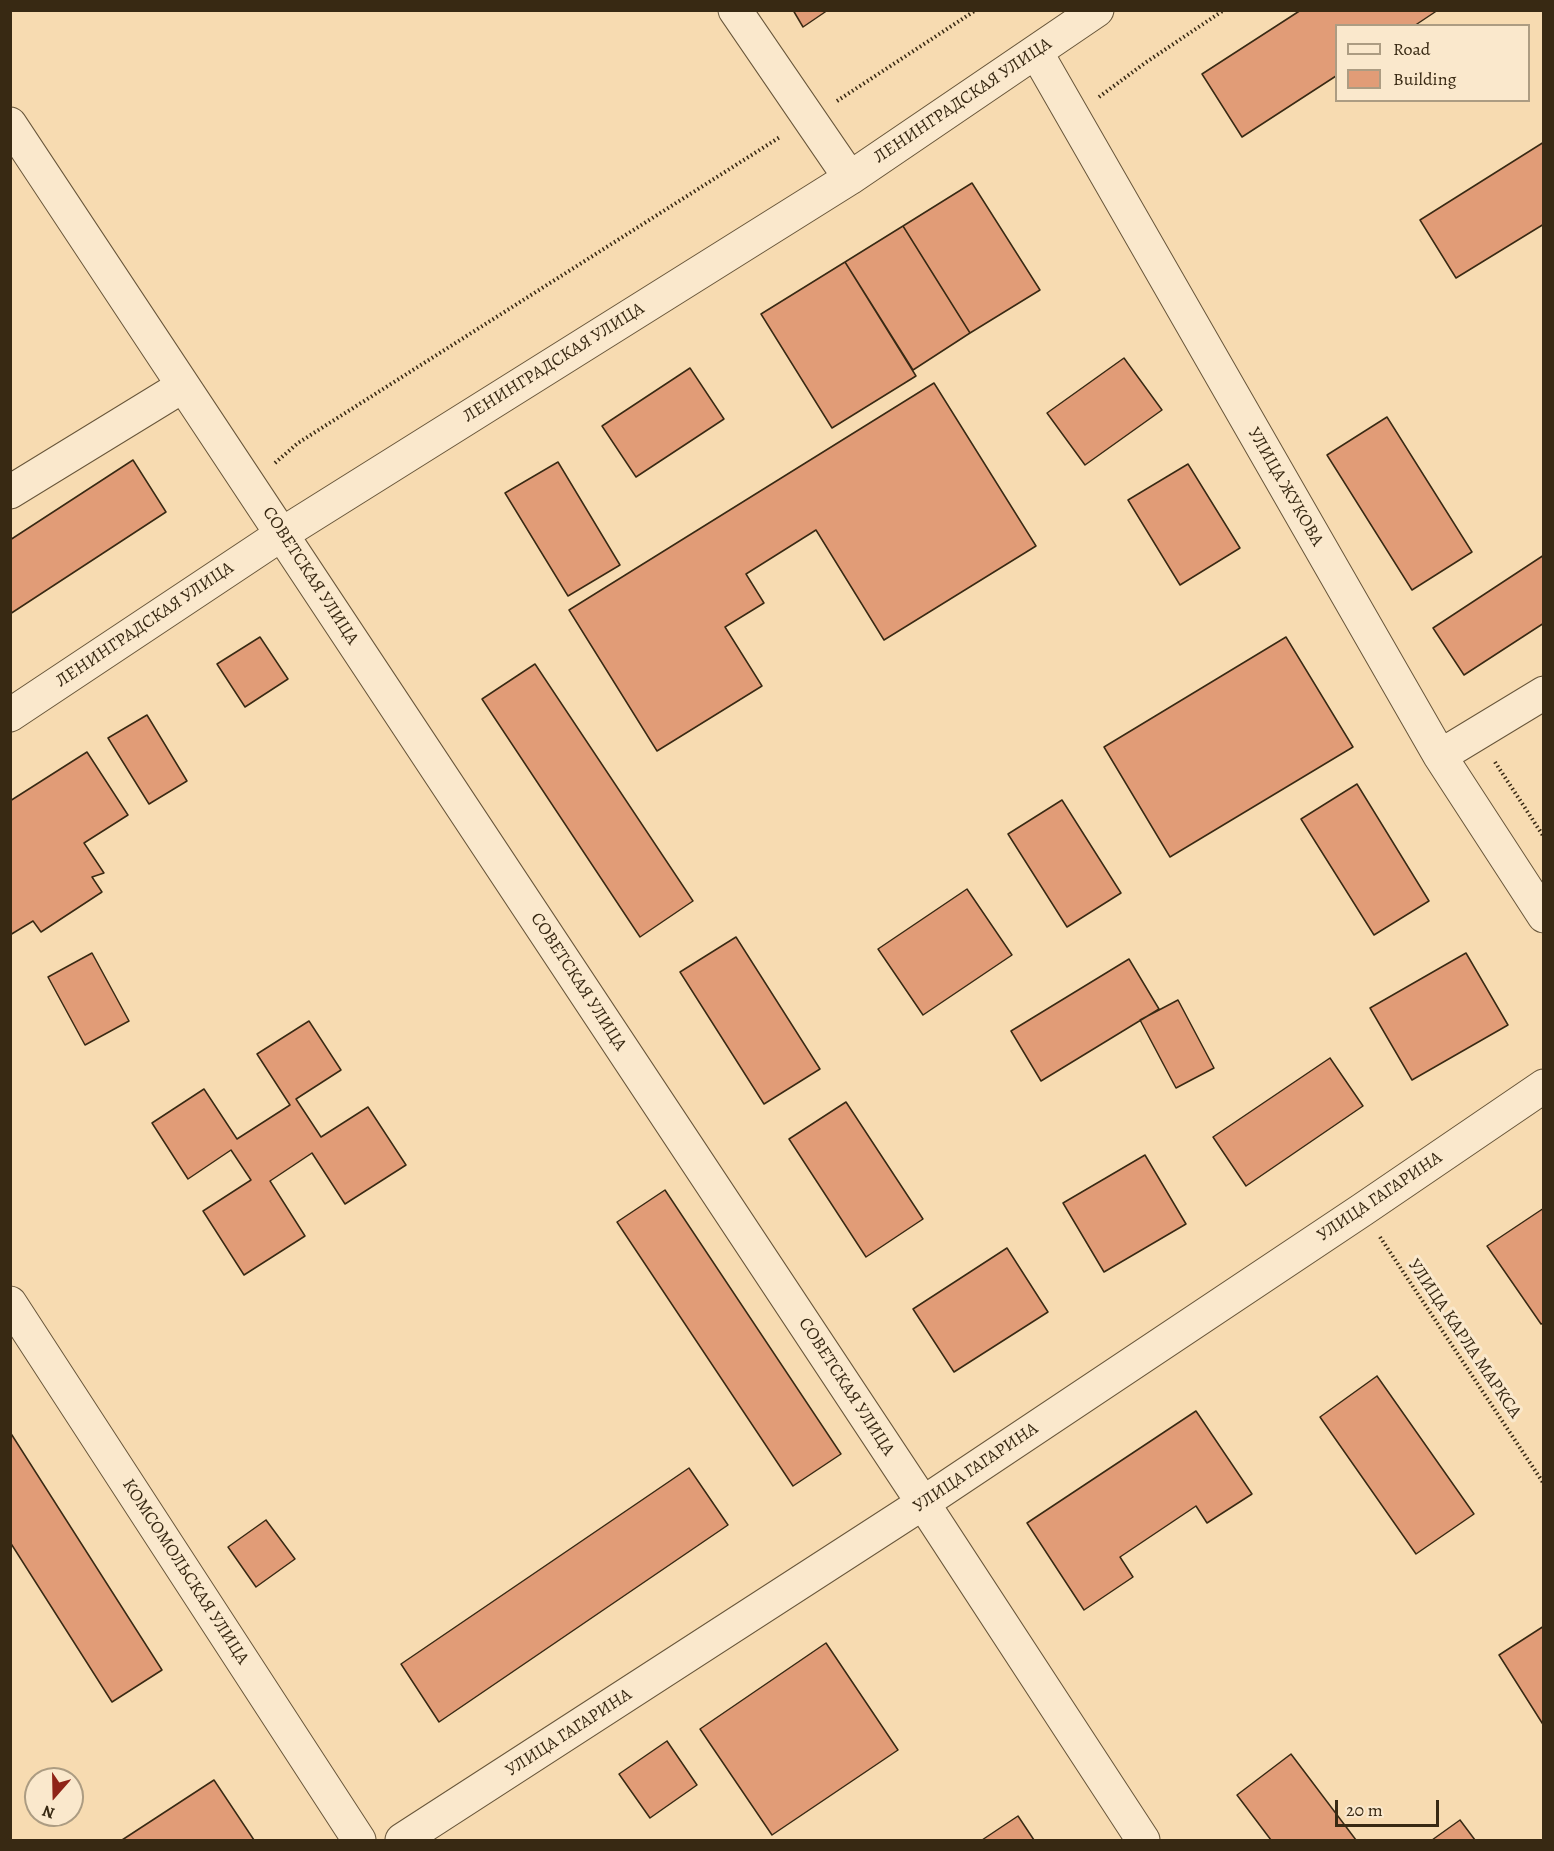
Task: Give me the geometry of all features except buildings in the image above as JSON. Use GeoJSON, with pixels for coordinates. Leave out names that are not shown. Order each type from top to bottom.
{"type":"FeatureCollection","features":[{"type":"Feature","properties":{"kind":"street"},"geometry":{"type":"LineString","coordinates":[[735,10],[850,178]]}},
{"type":"Feature","properties":{"kind":"street","name":"ЛЕНИНГРАДСКАЯ УЛИЦА"},"geometry":{"type":"LineString","coordinates":[[10,715],[282,534],[850,178],[1097,10]]}},
{"type":"Feature","properties":{"kind":"street","name":"УЛИЦА ЖУКОВА"},"geometry":{"type":"LineString","coordinates":[[1036,52],[1440,756],[1544,916]]}},
{"type":"Feature","properties":{"kind":"street","name":"СОВЕТСКАЯ УЛИЦА"},"geometry":{"type":"LineString","coordinates":[[10,124],[923,1503],[1143,1840]]}},
{"type":"Feature","properties":{"kind":"street"},"geometry":{"type":"LineString","coordinates":[[10,492],[183,386]]}},
{"type":"Feature","properties":{"kind":"street"},"geometry":{"type":"LineString","coordinates":[[1440,756],[1544,693]]}},
{"type":"Feature","properties":{"kind":"street","name":"УЛИЦА ГАГАРИНА"},"geometry":{"type":"LineString","coordinates":[[402,1840],[923,1503],[1544,1086]]}},
{"type":"Feature","properties":{"kind":"street","name":"КОМСОМОЛЬСКАЯ УЛИЦА"},"geometry":{"type":"LineString","coordinates":[[10,1303],[359,1840]]}},
{"type":"Feature","properties":{"kind":"path"},"geometry":{"type":"LineString","coordinates":[[273,464],[298,443],[809,120],[976,10]]}},
{"type":"Feature","properties":{"kind":"path"},"geometry":{"type":"LineString","coordinates":[[1092,103],[1145,63],[1224,10]]}},
{"type":"Feature","properties":{"kind":"path"},"geometry":{"type":"LineString","coordinates":[[1477,734],[1544,837]]}},
{"type":"Feature","properties":{"kind":"path","name":"УЛИЦА КАРЛА МАРКСА"},"geometry":{"type":"LineString","coordinates":[[1362,1210],[1544,1484]]}}]}
